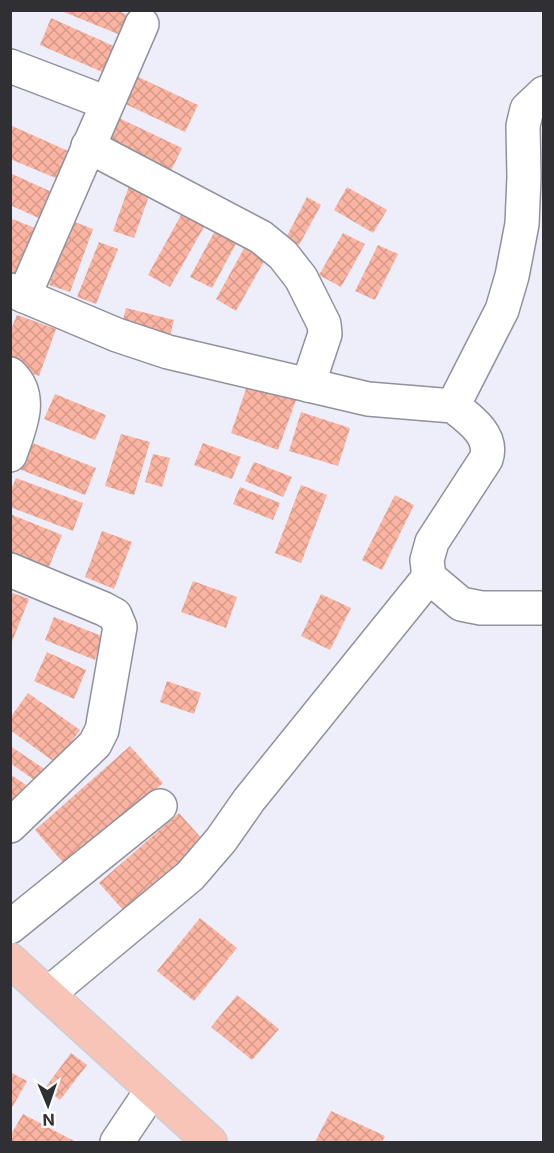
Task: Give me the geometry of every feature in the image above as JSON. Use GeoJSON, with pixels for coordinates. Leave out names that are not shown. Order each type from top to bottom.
{"type":"FeatureCollection","features":[{"type":"Feature","properties":{"kind":"main road"},"geometry":{"type":"LineString","coordinates":[[10,960],[210,1143]]}},
{"type":"Feature","properties":{"kind":"street"},"geometry":{"type":"LineString","coordinates":[[142,24],[88,146],[17,293],[117,335],[168,352],[368,399],[453,406],[487,438],[489,450],[486,459],[432,542],[427,560],[429,577],[461,604],[481,608],[543,608]]}},
{"type":"Feature","properties":{"kind":"street"},"geometry":{"type":"LineString","coordinates":[[10,66],[107,103]]}},
{"type":"Feature","properties":{"kind":"street"},"geometry":{"type":"LineString","coordinates":[[453,406],[502,310],[512,276],[522,224],[523,126],[528,108],[543,93]]}},
{"type":"Feature","properties":{"kind":"street"},"geometry":{"type":"LineString","coordinates":[[88,146],[261,237],[283,255],[301,278],[324,324],[325,334],[308,385]]}},
{"type":"Feature","properties":{"kind":"street"},"geometry":{"type":"LineString","coordinates":[[10,374],[24,395],[23,413],[10,455]]}},
{"type":"Feature","properties":{"kind":"street"},"geometry":{"type":"LineString","coordinates":[[10,570],[104,609],[115,615],[120,627],[102,730],[95,744],[10,826]]}},
{"type":"Feature","properties":{"kind":"street"},"geometry":{"type":"LineString","coordinates":[[48,994],[190,876],[429,577]]}},
{"type":"Feature","properties":{"kind":"street"},"geometry":{"type":"LineString","coordinates":[[10,927],[160,806]]}},
{"type":"Feature","properties":{"kind":"street"},"geometry":{"type":"LineString","coordinates":[[117,1143],[152,1090]]}},
{"type":"Feature","properties":{"kind":"building"},"geometry":{"type":"Polygon","coordinates":[[[59,10],[116,10],[138,19],[130,39],[59,10]]]}},
{"type":"Feature","properties":{"kind":"building"},"geometry":{"type":"Polygon","coordinates":[[[51,18],[127,52],[116,78],[40,45],[51,18]]]}},
{"type":"Feature","properties":{"kind":"building"},"geometry":{"type":"Polygon","coordinates":[[[134,75],[198,105],[185,132],[121,102],[134,75]]]}},
{"type":"Feature","properties":{"kind":"building"},"geometry":{"type":"Polygon","coordinates":[[[119,118],[182,148],[170,173],[107,143],[119,118]]]}},
{"type":"Feature","properties":{"kind":"building"},"geometry":{"type":"Polygon","coordinates":[[[10,125],[77,155],[65,182],[10,159],[10,125]]]}},
{"type":"Feature","properties":{"kind":"building"},"geometry":{"type":"Polygon","coordinates":[[[10,173],[56,194],[43,220],[10,205],[10,173]]]}},
{"type":"Feature","properties":{"kind":"building"},"geometry":{"type":"Polygon","coordinates":[[[129,186],[150,193],[134,238],[113,231],[129,186]]]}},
{"type":"Feature","properties":{"kind":"building"},"geometry":{"type":"Polygon","coordinates":[[[347,187],[387,210],[373,233],[334,210],[347,187]]]}},
{"type":"Feature","properties":{"kind":"building"},"geometry":{"type":"Polygon","coordinates":[[[307,197],[321,205],[299,245],[286,238],[307,197]]]}},
{"type":"Feature","properties":{"kind":"building"},"geometry":{"type":"Polygon","coordinates":[[[186,206],[209,218],[170,287],[148,275],[186,206]]]}},
{"type":"Feature","properties":{"kind":"building"},"geometry":{"type":"Polygon","coordinates":[[[10,218],[35,228],[11,287],[10,287],[10,218]]]}},
{"type":"Feature","properties":{"kind":"building"},"geometry":{"type":"Polygon","coordinates":[[[72,221],[93,229],[70,292],[49,285],[72,221]]]}},
{"type":"Feature","properties":{"kind":"building"},"geometry":{"type":"Polygon","coordinates":[[[217,227],[239,238],[212,288],[190,277],[217,227]]]}},
{"type":"Feature","properties":{"kind":"building"},"geometry":{"type":"Polygon","coordinates":[[[343,233],[365,244],[341,287],[319,275],[343,233]]]}},
{"type":"Feature","properties":{"kind":"building"},"geometry":{"type":"Polygon","coordinates":[[[99,242],[118,249],[96,304],[77,297],[99,242]]]}},
{"type":"Feature","properties":{"kind":"building"},"geometry":{"type":"Polygon","coordinates":[[[247,243],[268,254],[236,311],[216,299],[247,243]]]}},
{"type":"Feature","properties":{"kind":"building"},"geometry":{"type":"Polygon","coordinates":[[[378,245],[398,254],[375,300],[355,291],[378,245]]]}},
{"type":"Feature","properties":{"kind":"building"},"geometry":{"type":"Polygon","coordinates":[[[126,308],[174,320],[165,355],[117,343],[126,308]]]}},
{"type":"Feature","properties":{"kind":"building"},"geometry":{"type":"Polygon","coordinates":[[[17,315],[56,329],[39,376],[10,366],[10,332],[17,315]]]}},
{"type":"Feature","properties":{"kind":"building"},"geometry":{"type":"Polygon","coordinates":[[[248,383],[296,400],[278,450],[231,433],[248,383]]]}},
{"type":"Feature","properties":{"kind":"building"},"geometry":{"type":"Polygon","coordinates":[[[55,394],[106,415],[95,440],[44,419],[55,394]]]}},
{"type":"Feature","properties":{"kind":"building"},"geometry":{"type":"Polygon","coordinates":[[[301,412],[350,428],[338,466],[289,451],[301,412]]]}},
{"type":"Feature","properties":{"kind":"building"},"geometry":{"type":"Polygon","coordinates":[[[121,434],[150,442],[134,495],[105,486],[121,434]]]}},
{"type":"Feature","properties":{"kind":"building"},"geometry":{"type":"Polygon","coordinates":[[[30,442],[96,468],[85,495],[19,469],[30,442]]]}},
{"type":"Feature","properties":{"kind":"building"},"geometry":{"type":"Polygon","coordinates":[[[203,443],[241,457],[232,479],[194,465],[203,443]]]}},
{"type":"Feature","properties":{"kind":"building"},"geometry":{"type":"Polygon","coordinates":[[[153,454],[170,458],[162,487],[145,482],[153,454]]]}},
{"type":"Feature","properties":{"kind":"building"},"geometry":{"type":"Polygon","coordinates":[[[254,462],[292,477],[283,497],[245,481],[254,462]]]}},
{"type":"Feature","properties":{"kind":"building"},"geometry":{"type":"Polygon","coordinates":[[[16,478],[83,503],[73,531],[10,507],[10,492],[16,478]]]}},
{"type":"Feature","properties":{"kind":"building"},"geometry":{"type":"Polygon","coordinates":[[[301,485],[327,495],[301,563],[275,553],[301,485]]]}},
{"type":"Feature","properties":{"kind":"building"},"geometry":{"type":"Polygon","coordinates":[[[240,487],[280,503],[273,520],[233,504],[240,487]]]}},
{"type":"Feature","properties":{"kind":"building"},"geometry":{"type":"Polygon","coordinates":[[[395,495],[414,505],[382,570],[362,560],[395,495]]]}},
{"type":"Feature","properties":{"kind":"building"},"geometry":{"type":"Polygon","coordinates":[[[10,514],[62,535],[43,581],[10,567],[10,514]]]}},
{"type":"Feature","properties":{"kind":"building"},"geometry":{"type":"Polygon","coordinates":[[[102,531],[132,542],[114,589],[85,577],[102,531]]]}},
{"type":"Feature","properties":{"kind":"building"},"geometry":{"type":"Polygon","coordinates":[[[193,581],[237,597],[226,628],[181,612],[193,581]]]}},
{"type":"Feature","properties":{"kind":"building"},"geometry":{"type":"Polygon","coordinates":[[[10,592],[29,599],[11,644],[10,644],[10,592]]]}},
{"type":"Feature","properties":{"kind":"building"},"geometry":{"type":"Polygon","coordinates":[[[321,594],[351,608],[330,650],[301,636],[321,594]]]}},
{"type":"Feature","properties":{"kind":"building"},"geometry":{"type":"Polygon","coordinates":[[[54,617],[104,637],[95,660],[45,640],[54,617]]]}},
{"type":"Feature","properties":{"kind":"building"},"geometry":{"type":"Polygon","coordinates":[[[47,652],[86,670],[74,699],[34,681],[47,652]]]}},
{"type":"Feature","properties":{"kind":"building"},"geometry":{"type":"Polygon","coordinates":[[[167,681],[201,693],[194,714],[160,702],[167,681]]]}},
{"type":"Feature","properties":{"kind":"building"},"geometry":{"type":"Polygon","coordinates":[[[28,693],[80,730],[56,763],[10,730],[10,718],[28,693]]]}},
{"type":"Feature","properties":{"kind":"building"},"geometry":{"type":"Polygon","coordinates":[[[10,746],[49,772],[40,784],[10,763],[10,746]]]}},
{"type":"Feature","properties":{"kind":"building"},"geometry":{"type":"Polygon","coordinates":[[[130,746],[163,783],[67,867],[35,830],[130,746]]]}},
{"type":"Feature","properties":{"kind":"building"},"geometry":{"type":"Polygon","coordinates":[[[10,774],[26,785],[10,807],[10,774]]]}},
{"type":"Feature","properties":{"kind":"building"},"geometry":{"type":"Polygon","coordinates":[[[179,813],[211,849],[131,919],[99,883],[179,813]]]}},
{"type":"Feature","properties":{"kind":"building"},"geometry":{"type":"Polygon","coordinates":[[[200,918],[237,948],[194,1001],[157,971],[200,918]]]}},
{"type":"Feature","properties":{"kind":"building"},"geometry":{"type":"Polygon","coordinates":[[[237,995],[279,1029],[252,1060],[211,1027],[237,995]]]}},
{"type":"Feature","properties":{"kind":"building"},"geometry":{"type":"Polygon","coordinates":[[[71,1053],[87,1065],[60,1100],[45,1088],[71,1053]]]}},
{"type":"Feature","properties":{"kind":"building"},"geometry":{"type":"Polygon","coordinates":[[[10,1072],[27,1081],[10,1111],[10,1072]]]}},
{"type":"Feature","properties":{"kind":"building"},"geometry":{"type":"Polygon","coordinates":[[[331,1111],[385,1136],[382,1142],[315,1142],[331,1111]]]}},
{"type":"Feature","properties":{"kind":"building"},"geometry":{"type":"Polygon","coordinates":[[[23,1114],[76,1142],[10,1142],[10,1136],[23,1114]]]}}]}
